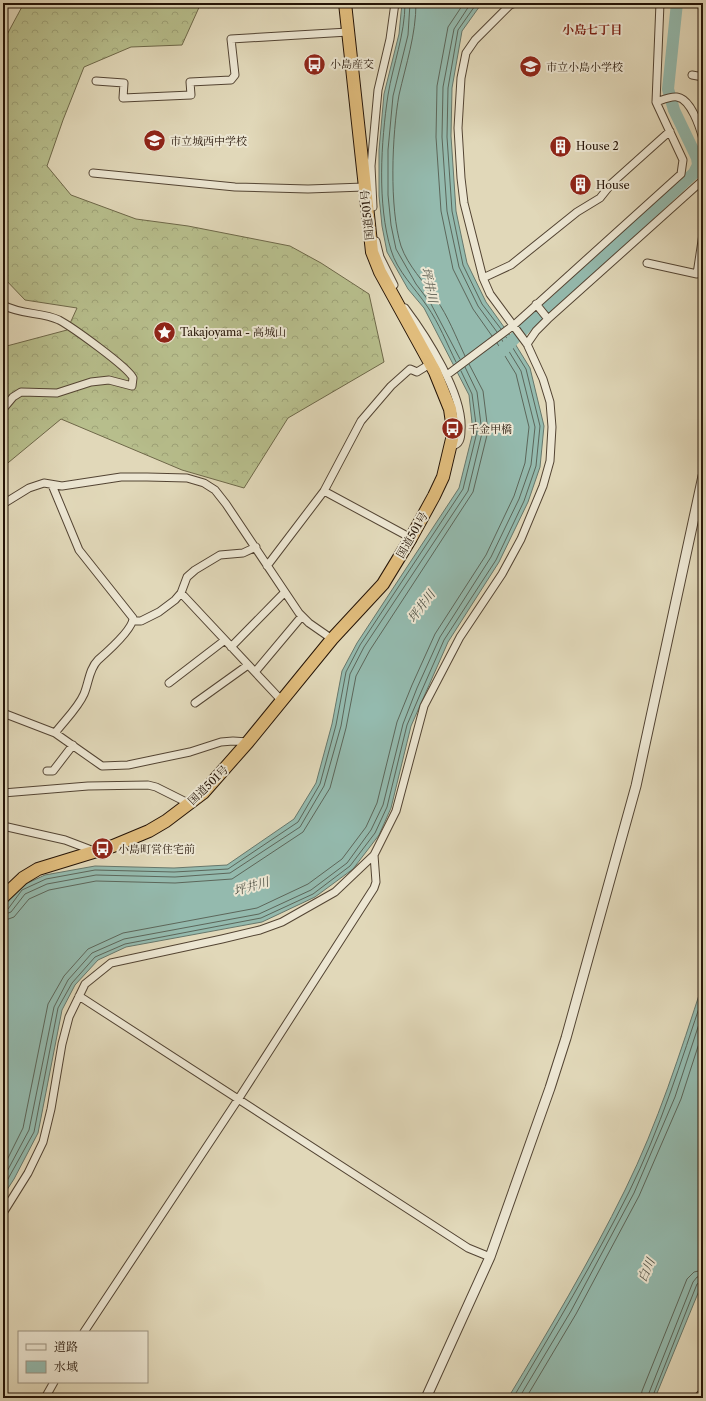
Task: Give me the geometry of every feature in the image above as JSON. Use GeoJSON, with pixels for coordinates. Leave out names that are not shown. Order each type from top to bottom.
{"type":"FeatureCollection","features":[{"type":"Feature","properties":{"kind":"highway","name":"国道501号"},"geometry":{"type":"LineString","coordinates":[[3,897],[23,878],[38,869],[96,852],[149,831],[166,821],[203,793],[248,742],[332,638],[383,584],[411,538],[443,476],[451,446],[452,423],[450,409],[430,364],[380,272],[372,252],[345,3]]}},
{"type":"Feature","properties":{"kind":"street"},"geometry":{"type":"LineString","coordinates":[[394,3],[390,39],[378,90],[371,179],[376,244],[380,257],[398,294],[398,304],[404,307],[415,321],[448,374],[458,403],[462,426],[459,442],[451,446]]}},
{"type":"Feature","properties":{"kind":"street"},"geometry":{"type":"LineString","coordinates":[[3,1213],[28,1173],[43,1142],[50,1115],[62,1044],[69,1017],[85,984],[111,963],[260,930],[282,922],[335,892],[374,855],[396,811],[424,706],[460,637],[502,574],[521,539],[543,486],[550,461],[552,427],[550,402],[544,378],[526,343],[490,294],[483,278],[464,203],[458,128],[461,78],[466,53],[475,40],[510,5],[515,3]]}},
{"type":"Feature","properties":{"kind":"street"},"geometry":{"type":"LineString","coordinates":[[448,374],[513,327],[536,304],[681,174],[683,160],[656,102],[660,3]]}},
{"type":"Feature","properties":{"kind":"street"},"geometry":{"type":"LineString","coordinates":[[96,81],[124,83],[123,98],[191,95],[190,82],[231,80],[235,75],[231,39],[348,32]]}},
{"type":"Feature","properties":{"kind":"street"},"geometry":{"type":"LineString","coordinates":[[692,75],[703,77]]}},
{"type":"Feature","properties":{"kind":"street"},"geometry":{"type":"LineString","coordinates":[[656,102],[676,97],[684,99],[698,121],[703,139]]}},
{"type":"Feature","properties":{"kind":"street"},"geometry":{"type":"LineString","coordinates":[[483,278],[511,265],[577,212],[600,198],[612,183],[670,131]]}},
{"type":"Feature","properties":{"kind":"street"},"geometry":{"type":"LineString","coordinates":[[93,173],[235,186],[308,189],[364,187]]}},
{"type":"Feature","properties":{"kind":"street"},"geometry":{"type":"LineString","coordinates":[[526,343],[548,319],[703,180]]}},
{"type":"Feature","properties":{"kind":"street"},"geometry":{"type":"LineString","coordinates":[[647,263],[697,274],[703,234]]}},
{"type":"Feature","properties":{"kind":"street"},"geometry":{"type":"LineString","coordinates":[[536,304],[548,319]]}},
{"type":"Feature","properties":{"kind":"street"},"geometry":{"type":"LineString","coordinates":[[3,305],[20,312],[58,320],[123,365],[133,378],[132,386],[109,380],[91,382],[57,393],[21,392],[13,397],[3,409]]}},
{"type":"Feature","properties":{"kind":"street"},"geometry":{"type":"LineString","coordinates":[[266,566],[324,491],[361,421],[391,386],[410,369],[417,372],[430,364]]}},
{"type":"Feature","properties":{"kind":"street"},"geometry":{"type":"LineString","coordinates":[[426,1398],[490,1257],[550,1088],[599,924],[636,786],[703,476]]}},
{"type":"Feature","properties":{"kind":"street"},"geometry":{"type":"LineString","coordinates":[[3,504],[6,498],[44,483],[62,486],[127,477],[187,478],[204,483],[215,490],[226,504],[256,547],[266,566],[284,593],[302,616],[309,623],[332,638]]}},
{"type":"Feature","properties":{"kind":"street"},"geometry":{"type":"LineString","coordinates":[[52,485],[79,550],[132,616],[133,622]]}},
{"type":"Feature","properties":{"kind":"street"},"geometry":{"type":"LineString","coordinates":[[324,491],[411,538]]}},
{"type":"Feature","properties":{"kind":"street"},"geometry":{"type":"LineString","coordinates":[[55,733],[84,694],[90,672],[97,661],[107,653],[133,622],[141,621],[159,612],[181,593],[187,577],[195,570],[220,555],[243,553],[256,547]]}},
{"type":"Feature","properties":{"kind":"street"},"geometry":{"type":"LineString","coordinates":[[181,593],[282,700]]}},
{"type":"Feature","properties":{"kind":"street"},"geometry":{"type":"LineString","coordinates":[[231,646],[284,593]]}},
{"type":"Feature","properties":{"kind":"street"},"geometry":{"type":"LineString","coordinates":[[255,672],[302,616]]}},
{"type":"Feature","properties":{"kind":"street"},"geometry":{"type":"LineString","coordinates":[[169,682],[225,640]]}},
{"type":"Feature","properties":{"kind":"street"},"geometry":{"type":"LineString","coordinates":[[195,703],[248,665]]}},
{"type":"Feature","properties":{"kind":"street"},"geometry":{"type":"LineString","coordinates":[[3,713],[55,733],[102,766],[109,767],[146,762],[190,752],[221,742],[248,742]]}},
{"type":"Feature","properties":{"kind":"street"},"geometry":{"type":"LineString","coordinates":[[48,771],[53,771],[73,745]]}},
{"type":"Feature","properties":{"kind":"street"},"geometry":{"type":"LineString","coordinates":[[3,793],[88,786],[148,785],[190,804]]}},
{"type":"Feature","properties":{"kind":"street"},"geometry":{"type":"LineString","coordinates":[[3,826],[65,840],[96,852]]}},
{"type":"Feature","properties":{"kind":"street"},"geometry":{"type":"LineString","coordinates":[[85,1331],[239,1098],[374,888],[376,882],[374,855]]}},
{"type":"Feature","properties":{"kind":"street"},"geometry":{"type":"LineString","coordinates":[[79,996],[239,1098],[468,1248],[490,1257]]}},
{"type":"Feature","properties":{"kind":"street"},"geometry":{"type":"LineString","coordinates":[[45,1398],[53,1383]]}},
{"type":"Feature","properties":{"kind":"street"},"geometry":{"type":"LineString","coordinates":[[697,1398],[703,1392]]}},
{"type":"Feature","properties":{"kind":"green space"},"geometry":{"type":"Polygon","coordinates":[[[24,3],[201,3],[182,45],[131,47],[84,67],[47,166],[71,195],[136,219],[188,226],[290,246],[321,263],[369,294],[384,362],[288,418],[244,488],[182,470],[61,419],[3,467],[3,347],[67,330],[77,308],[25,300],[3,277],[3,42],[24,3]]]}},
{"type":"Feature","properties":{"kind":"water","name":"坪井川"},"geometry":{"type":"Polygon","coordinates":[[[402,3],[482,3],[462,31],[452,88],[451,136],[456,211],[467,263],[486,302],[509,334],[530,368],[544,426],[540,467],[528,502],[499,562],[448,642],[411,726],[391,808],[379,835],[353,869],[315,897],[262,922],[126,947],[98,960],[75,985],[62,1010],[38,1133],[14,1179],[3,1196],[3,908],[19,887],[45,875],[95,866],[174,868],[227,865],[294,819],[316,783],[332,724],[342,671],[357,643],[459,488],[473,432],[469,395],[424,308],[408,289],[387,252],[382,226],[379,196],[379,150],[384,94],[399,34],[402,3]]]}},
{"type":"Feature","properties":{"kind":"water","name":"白川"},"geometry":{"type":"Polygon","coordinates":[[[703,983],[703,1281],[655,1398],[508,1398],[554,1321],[612,1217],[637,1165],[668,1088],[703,983]]]}},
{"type":"Feature","properties":{"kind":"waterway"},"geometry":{"type":"LineString","coordinates":[[502,351],[534,319],[556,301],[694,173],[698,165],[697,158],[674,110],[668,89],[677,3]]}},
{"type":"Feature","properties":{"kind":"place","name":"小島産交"},"geometry":{"type":"Point","coordinates":[315,64]}},
{"type":"Feature","properties":{"kind":"place","name":"市立小島小学校"},"geometry":{"type":"Point","coordinates":[530,67]}},
{"type":"Feature","properties":{"kind":"place","name":"市立城西中学校"},"geometry":{"type":"Point","coordinates":[155,141]}},
{"type":"Feature","properties":{"kind":"place","name":"House 2"},"geometry":{"type":"Point","coordinates":[560,146]}},
{"type":"Feature","properties":{"kind":"place","name":"House"},"geometry":{"type":"Point","coordinates":[580,185]}},
{"type":"Feature","properties":{"kind":"place","name":"Takajoyama - 高城山"},"geometry":{"type":"Point","coordinates":[165,332]}},
{"type":"Feature","properties":{"kind":"place","name":"千金甲橋"},"geometry":{"type":"Point","coordinates":[452,429]}},
{"type":"Feature","properties":{"kind":"place","name":"小島町営住宅前"},"geometry":{"type":"Point","coordinates":[103,849]}},
{"type":"Feature","properties":{"kind":"district","name":"小島七丁目"},"geometry":{"type":"Point","coordinates":[592,29]}}]}
